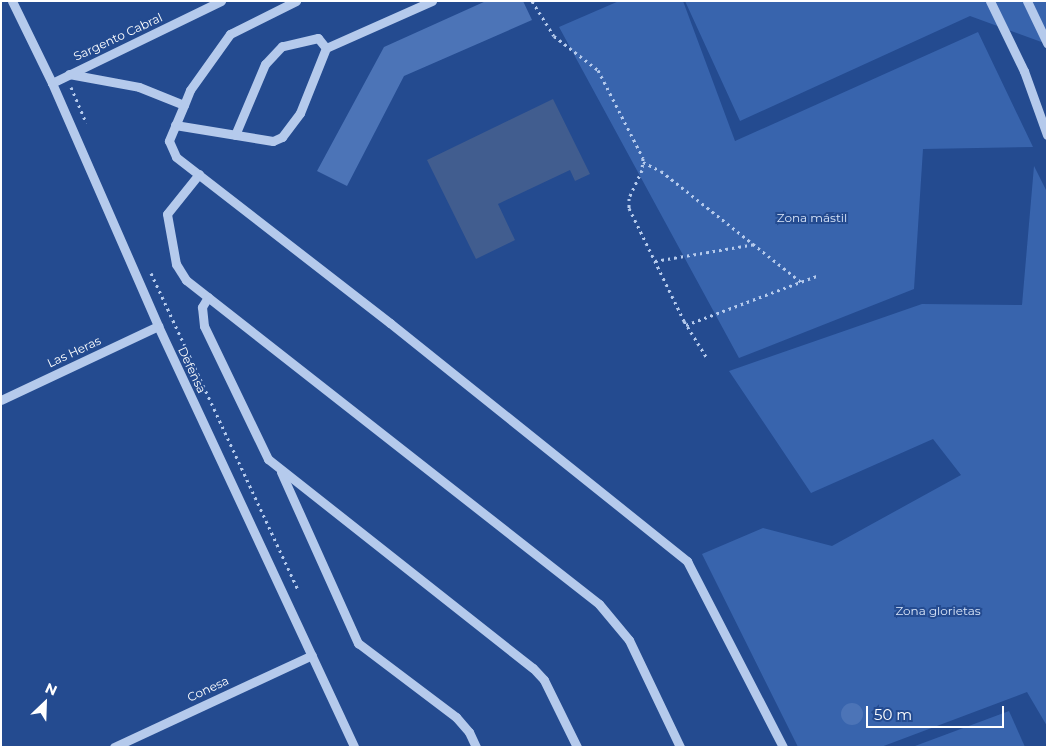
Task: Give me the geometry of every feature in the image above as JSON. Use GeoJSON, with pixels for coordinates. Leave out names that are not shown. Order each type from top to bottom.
{"type":"FeatureCollection","features":[{"type":"Feature","properties":{"kind":"street","name":"Defensa"},"geometry":{"type":"LineString","coordinates":[[12,1],[52,83],[158,326],[354,747]]}},
{"type":"Feature","properties":{"kind":"street","name":"Sargento Cabral"},"geometry":{"type":"LineString","coordinates":[[52,83],[221,1]]}},
{"type":"Feature","properties":{"kind":"street"},"geometry":{"type":"LineString","coordinates":[[296,1],[230,34],[190,90],[169,141],[170,149],[176,157],[679,552],[699,578],[783,747]]}},
{"type":"Feature","properties":{"kind":"street"},"geometry":{"type":"LineString","coordinates":[[175,125],[273,141],[282,137],[300,112],[326,48],[432,1]]}},
{"type":"Feature","properties":{"kind":"street"},"geometry":{"type":"LineString","coordinates":[[990,1],[1024,71],[1047,135]]}},
{"type":"Feature","properties":{"kind":"street"},"geometry":{"type":"LineString","coordinates":[[1027,1],[1047,43]]}},
{"type":"Feature","properties":{"kind":"street"},"geometry":{"type":"LineString","coordinates":[[235,134],[265,64],[282,46],[318,38],[326,48]]}},
{"type":"Feature","properties":{"kind":"street"},"geometry":{"type":"LineString","coordinates":[[67,75],[139,87],[184,105]]}},
{"type":"Feature","properties":{"kind":"street"},"geometry":{"type":"LineString","coordinates":[[199,174],[170,208],[167,223],[179,270],[208,297],[604,609],[629,640],[680,747]]}},
{"type":"Feature","properties":{"kind":"street"},"geometry":{"type":"LineString","coordinates":[[208,297],[202,307],[204,326],[261,450],[280,470],[533,668],[544,680],[577,747]]}},
{"type":"Feature","properties":{"kind":"street","name":"Las Heras"},"geometry":{"type":"LineString","coordinates":[[1,400],[158,326]]}},
{"type":"Feature","properties":{"kind":"street"},"geometry":{"type":"LineString","coordinates":[[280,470],[358,643],[456,717],[469,732],[476,747]]}},
{"type":"Feature","properties":{"kind":"street","name":"Conesa"},"geometry":{"type":"LineString","coordinates":[[114,747],[312,655]]}},
{"type":"Feature","properties":{"kind":"path"},"geometry":{"type":"LineString","coordinates":[[532,1],[554,36],[598,70],[644,162],[661,171],[756,244],[801,282]]}},
{"type":"Feature","properties":{"kind":"path"},"geometry":{"type":"LineString","coordinates":[[67,75],[87,127]]}},
{"type":"Feature","properties":{"kind":"path"},"geometry":{"type":"LineString","coordinates":[[644,162],[629,198],[629,208],[686,325],[707,358]]}},
{"type":"Feature","properties":{"kind":"path"},"geometry":{"type":"LineString","coordinates":[[655,262],[756,244]]}},
{"type":"Feature","properties":{"kind":"path"},"geometry":{"type":"LineString","coordinates":[[151,272],[300,594]]}},
{"type":"Feature","properties":{"kind":"path"},"geometry":{"type":"LineString","coordinates":[[686,325],[819,275]]}},
{"type":"Feature","properties":{"kind":"green space","name":"Zona mástil"},"geometry":{"type":"Polygon","coordinates":[[[619,1],[683,1],[735,141],[978,32],[1033,147],[923,149],[914,289],[739,358],[559,27],[619,1]]]}},
{"type":"Feature","properties":{"kind":"green space"},"geometry":{"type":"Polygon","coordinates":[[[685,1],[1047,1],[1047,44],[970,16],[740,121],[685,1]]]}},
{"type":"Feature","properties":{"kind":"green space","name":"Zona glorietas"},"geometry":{"type":"Polygon","coordinates":[[[1034,166],[1047,192],[1047,726],[1027,692],[881,747],[798,747],[702,554],[763,528],[832,546],[961,475],[933,439],[811,493],[729,371],[922,304],[1022,305],[1034,166]]]}},
{"type":"Feature","properties":{"kind":"green space"},"geometry":{"type":"Polygon","coordinates":[[[1009,711],[1025,747],[915,746],[1009,711]]]}},
{"type":"Feature","properties":{"kind":"shaded area"},"geometry":{"type":"Polygon","coordinates":[[[553,99],[590,174],[575,181],[570,170],[498,204],[515,240],[476,259],[427,160],[553,99]]]}},
{"type":"Feature","properties":{"kind":"building"},"geometry":{"type":"Polygon","coordinates":[[[486,1],[523,1],[532,20],[404,76],[347,186],[317,171],[384,47],[486,1]]]}},
{"type":"Feature","properties":{"kind":"building"},"geometry":{"type":"Polygon","coordinates":[[[852,703],[860,706],[863,714],[860,722],[852,725],[844,722],[841,714],[844,706],[852,703]]]}}]}
